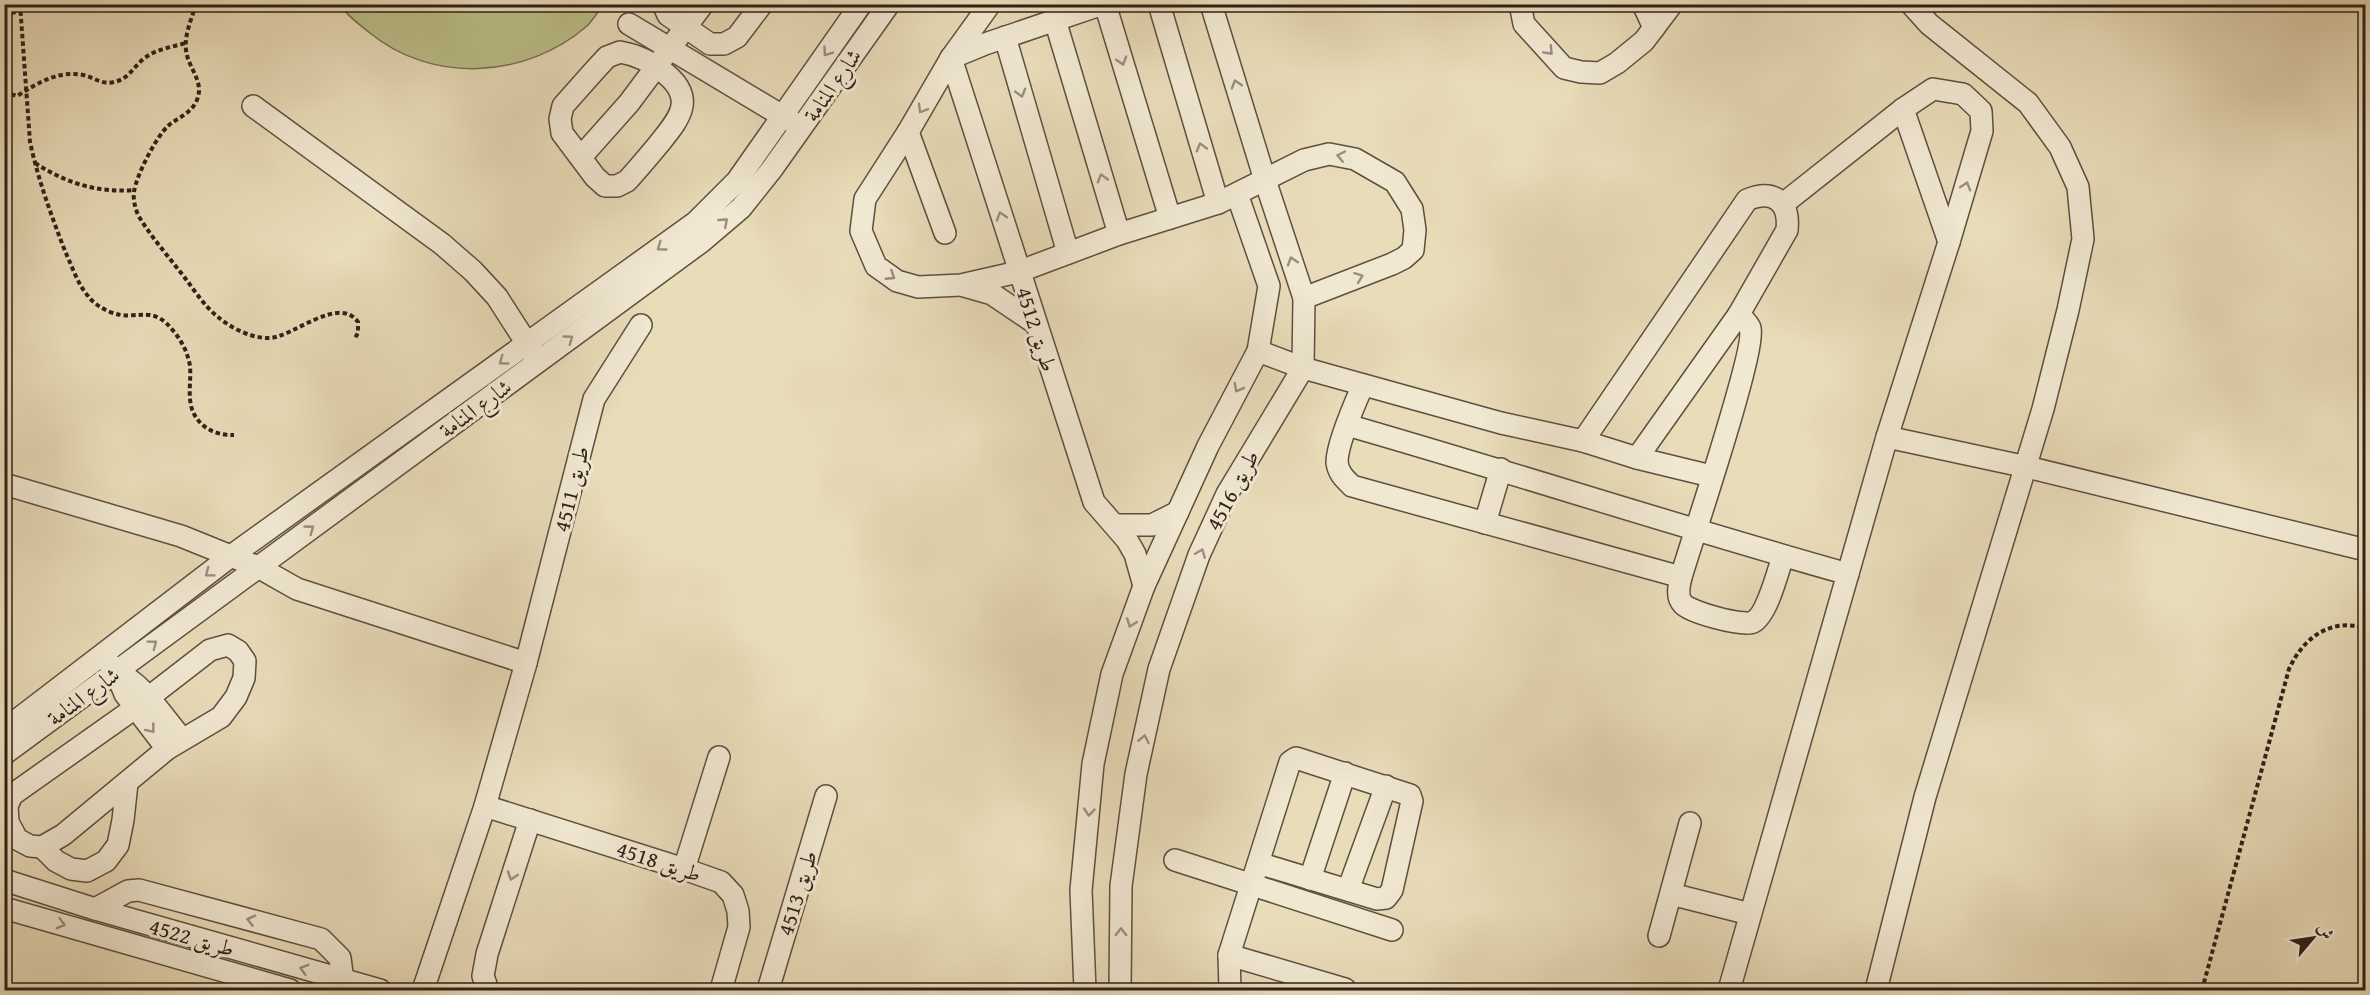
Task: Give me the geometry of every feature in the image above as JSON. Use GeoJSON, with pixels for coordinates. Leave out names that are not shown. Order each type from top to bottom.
{"type":"FeatureCollection","features":[{"type":"Feature","properties":{"kind":"street"},"geometry":{"type":"LineString","coordinates":[[663,4],[668,15],[710,44],[724,44],[737,37],[762,4]]}},
{"type":"Feature","properties":{"kind":"street"},"geometry":{"type":"LineString","coordinates":[[581,157],[630,103],[703,4]]}},
{"type":"Feature","properties":{"kind":"street","name":"شارع المنامة"},"geometry":{"type":"LineString","coordinates":[[4,730],[231,556],[696,222],[736,181],[861,4]]}},
{"type":"Feature","properties":{"kind":"street","name":"شارع المنامة"},"geometry":{"type":"LineString","coordinates":[[4,754],[700,242],[741,208],[802,128],[889,4]]}},
{"type":"Feature","properties":{"kind":"street","name":"طريق 4512"},"geometry":{"type":"LineString","coordinates":[[990,4],[951,58],[908,132],[865,199],[861,231],[876,266],[897,281],[918,287],[961,285],[1018,272],[1094,502],[1135,554],[1144,586]]}},
{"type":"Feature","properties":{"kind":"street","name":"طريق 4516"},"geometry":{"type":"LineString","coordinates":[[1085,990],[1081,890],[1093,764],[1112,674],[1144,586],[1208,446],[1258,351],[1269,286],[1228,199],[1159,4]]}},
{"type":"Feature","properties":{"kind":"street"},"geometry":{"type":"LineString","coordinates":[[1211,4],[1304,298],[1303,368]]}},
{"type":"Feature","properties":{"kind":"street"},"geometry":{"type":"LineString","coordinates":[[1526,4],[1521,9],[1524,24],[1564,68],[1599,74],[1637,46],[1672,4]]}},
{"type":"Feature","properties":{"kind":"street"},"geometry":{"type":"LineString","coordinates":[[1643,4],[1654,28]]}},
{"type":"Feature","properties":{"kind":"street"},"geometry":{"type":"LineString","coordinates":[[1876,990],[1925,797],[2027,467],[2068,310],[2083,239],[2078,187],[2060,147],[2028,103],[1929,24],[1911,4]]}},
{"type":"Feature","properties":{"kind":"street"},"geometry":{"type":"LineString","coordinates":[[1170,218],[1094,6],[951,58],[1018,272],[1119,234],[1170,218],[1228,199],[1304,160],[1329,154],[1355,159],[1395,182],[1412,209],[1415,230],[1413,250],[1404,258],[1304,298]]}},
{"type":"Feature","properties":{"kind":"street"},"geometry":{"type":"LineString","coordinates":[[1055,21],[1119,234]]}},
{"type":"Feature","properties":{"kind":"street"},"geometry":{"type":"LineString","coordinates":[[629,24],[802,128]]}},
{"type":"Feature","properties":{"kind":"street"},"geometry":{"type":"LineString","coordinates":[[1005,37],[1068,253]]}},
{"type":"Feature","properties":{"kind":"street"},"geometry":{"type":"LineString","coordinates":[[620,52],[633,54],[657,66],[677,83],[682,95],[682,109],[677,122],[627,181],[617,186],[604,186],[562,133],[560,119],[563,106],[607,57],[620,52]]}},
{"type":"Feature","properties":{"kind":"street"},"geometry":{"type":"LineString","coordinates":[[1729,990],[1887,437],[1982,131],[1981,111],[1964,94],[1934,89],[1903,109],[1783,204]]}},
{"type":"Feature","properties":{"kind":"street"},"geometry":{"type":"LineString","coordinates":[[253,106],[442,244],[465,264],[497,297],[538,362]]}},
{"type":"Feature","properties":{"kind":"street"},"geometry":{"type":"LineString","coordinates":[[1903,109],[1949,242]]}},
{"type":"Feature","properties":{"kind":"street"},"geometry":{"type":"LineString","coordinates":[[908,132],[945,233]]}},
{"type":"Feature","properties":{"kind":"street"},"geometry":{"type":"LineString","coordinates":[[1583,441],[1747,200],[1759,195],[1773,196],[1783,204],[1788,217],[1787,230],[1739,314],[1637,458]]}},
{"type":"Feature","properties":{"kind":"street"},"geometry":{"type":"LineString","coordinates":[[961,285],[992,294],[1035,324]]}},
{"type":"Feature","properties":{"kind":"street"},"geometry":{"type":"LineString","coordinates":[[1739,314],[1750,327],[1750,341],[1678,594],[1682,603],[1691,609],[1743,624],[1754,622],[1762,615],[1783,556]]}},
{"type":"Feature","properties":{"kind":"street","name":"طريق 4511"},"geometry":{"type":"LineString","coordinates":[[423,990],[485,807],[526,663],[594,399],[641,325]]}},
{"type":"Feature","properties":{"kind":"street"},"geometry":{"type":"LineString","coordinates":[[1258,351],[1303,368],[1362,385],[1711,476]]}},
{"type":"Feature","properties":{"kind":"street","name":"طريق 4516"},"geometry":{"type":"LineString","coordinates":[[1120,990],[1121,886],[1137,774],[1160,669],[1199,555],[1227,494],[1303,368]]}},
{"type":"Feature","properties":{"kind":"street"},"geometry":{"type":"LineString","coordinates":[[1362,385],[1347,424],[1337,462],[1341,475],[1352,486],[1681,577]]}},
{"type":"Feature","properties":{"kind":"street"},"geometry":{"type":"LineString","coordinates":[[1347,424],[1501,469],[1695,531],[1848,574]]}},
{"type":"Feature","properties":{"kind":"street"},"geometry":{"type":"LineString","coordinates":[[1887,437],[2027,467],[2366,550]]}},
{"type":"Feature","properties":{"kind":"street"},"geometry":{"type":"LineString","coordinates":[[1485,523],[1501,469]]}},
{"type":"Feature","properties":{"kind":"street"},"geometry":{"type":"LineString","coordinates":[[4,484],[182,536],[258,567],[297,589],[526,663]]}},
{"type":"Feature","properties":{"kind":"street"},"geometry":{"type":"LineString","coordinates":[[1114,525],[1152,525],[1178,512]]}},
{"type":"Feature","properties":{"kind":"street"},"geometry":{"type":"LineString","coordinates":[[228,645],[238,651],[245,661],[244,678],[236,697],[221,717],[175,744],[63,835],[42,847],[30,846],[17,839],[8,822],[8,806],[12,795],[141,702],[210,650],[228,645]]}},
{"type":"Feature","properties":{"kind":"street"},"geometry":{"type":"LineString","coordinates":[[102,655],[116,672],[125,675],[135,683],[141,702],[175,744]]}},
{"type":"Feature","properties":{"kind":"street"},"geometry":{"type":"LineString","coordinates":[[684,869],[719,757]]}},
{"type":"Feature","properties":{"kind":"street"},"geometry":{"type":"LineString","coordinates":[[1230,990],[1229,955],[1252,885],[1258,863],[1290,762],[1296,758],[1410,795],[1412,801],[1392,890],[1386,898],[1377,899],[1258,863]]}},
{"type":"Feature","properties":{"kind":"street"},"geometry":{"type":"LineString","coordinates":[[1310,879],[1345,773]]}},
{"type":"Feature","properties":{"kind":"street"},"geometry":{"type":"LineString","coordinates":[[42,847],[56,861],[71,869],[87,871],[106,861],[118,845],[127,783]]}},
{"type":"Feature","properties":{"kind":"street"},"geometry":{"type":"LineString","coordinates":[[1348,890],[1386,786]]}},
{"type":"Feature","properties":{"kind":"street","name":"طريق 4513"},"geometry":{"type":"LineString","coordinates":[[768,990],[826,796]]}},
{"type":"Feature","properties":{"kind":"street","name":"طريق 4518"},"geometry":{"type":"LineString","coordinates":[[485,807],[721,882],[733,895],[738,910],[739,927],[722,990]]}},
{"type":"Feature","properties":{"kind":"street"},"geometry":{"type":"LineString","coordinates":[[488,990],[483,976],[487,954],[530,820]]}},
{"type":"Feature","properties":{"kind":"street"},"geometry":{"type":"LineString","coordinates":[[1659,936],[1690,823]]}},
{"type":"Feature","properties":{"kind":"street"},"geometry":{"type":"LineString","coordinates":[[1175,860],[1392,930]]}},
{"type":"Feature","properties":{"kind":"street","name":"طريق 4522"},"geometry":{"type":"LineString","coordinates":[[4,880],[95,909],[380,990]]}},
{"type":"Feature","properties":{"kind":"street"},"geometry":{"type":"LineString","coordinates":[[95,909],[128,891],[139,890],[321,939],[340,958],[342,981]]}},
{"type":"Feature","properties":{"kind":"street"},"geometry":{"type":"LineString","coordinates":[[1671,894],[1750,915]]}},
{"type":"Feature","properties":{"kind":"street","name":"طريق 4522"},"geometry":{"type":"LineString","coordinates":[[4,908],[290,990]]}},
{"type":"Feature","properties":{"kind":"street"},"geometry":{"type":"LineString","coordinates":[[1229,955],[1345,989]]}},
{"type":"Feature","properties":{"kind":"path"},"geometry":{"type":"LineString","coordinates":[[20,4],[27,122],[34,163],[54,224],[86,294],[92,301],[111,312],[129,315],[150,314],[160,317],[169,325],[188,358],[190,400],[197,418],[217,434],[234,435]]}},
{"type":"Feature","properties":{"kind":"path"},"geometry":{"type":"LineString","coordinates":[[196,4],[186,43],[188,58],[199,81],[198,98],[188,112],[160,135],[136,182],[135,206],[142,222],[207,306],[227,323],[249,334],[271,339],[311,321],[343,313],[354,317],[358,322],[356,338]]}},
{"type":"Feature","properties":{"kind":"path"},"geometry":{"type":"LineString","coordinates":[[4,15],[20,11]]}},
{"type":"Feature","properties":{"kind":"path"},"geometry":{"type":"LineString","coordinates":[[4,92],[17,96],[52,77],[63,75],[86,75],[99,82],[115,82],[131,74],[148,55],[186,43]]}},
{"type":"Feature","properties":{"kind":"path"},"geometry":{"type":"LineString","coordinates":[[34,163],[51,174],[87,188],[134,190]]}},
{"type":"Feature","properties":{"kind":"path"},"geometry":{"type":"LineString","coordinates":[[2202,990],[2289,669],[2301,649],[2318,634],[2350,624],[2366,628]]}},
{"type":"Feature","properties":{"kind":"green space"},"geometry":{"type":"Polygon","coordinates":[[[340,5],[604,5],[587,26],[563,44],[536,57],[508,65],[479,68],[450,67],[421,61],[395,50],[370,33],[340,5]]]}}]}
